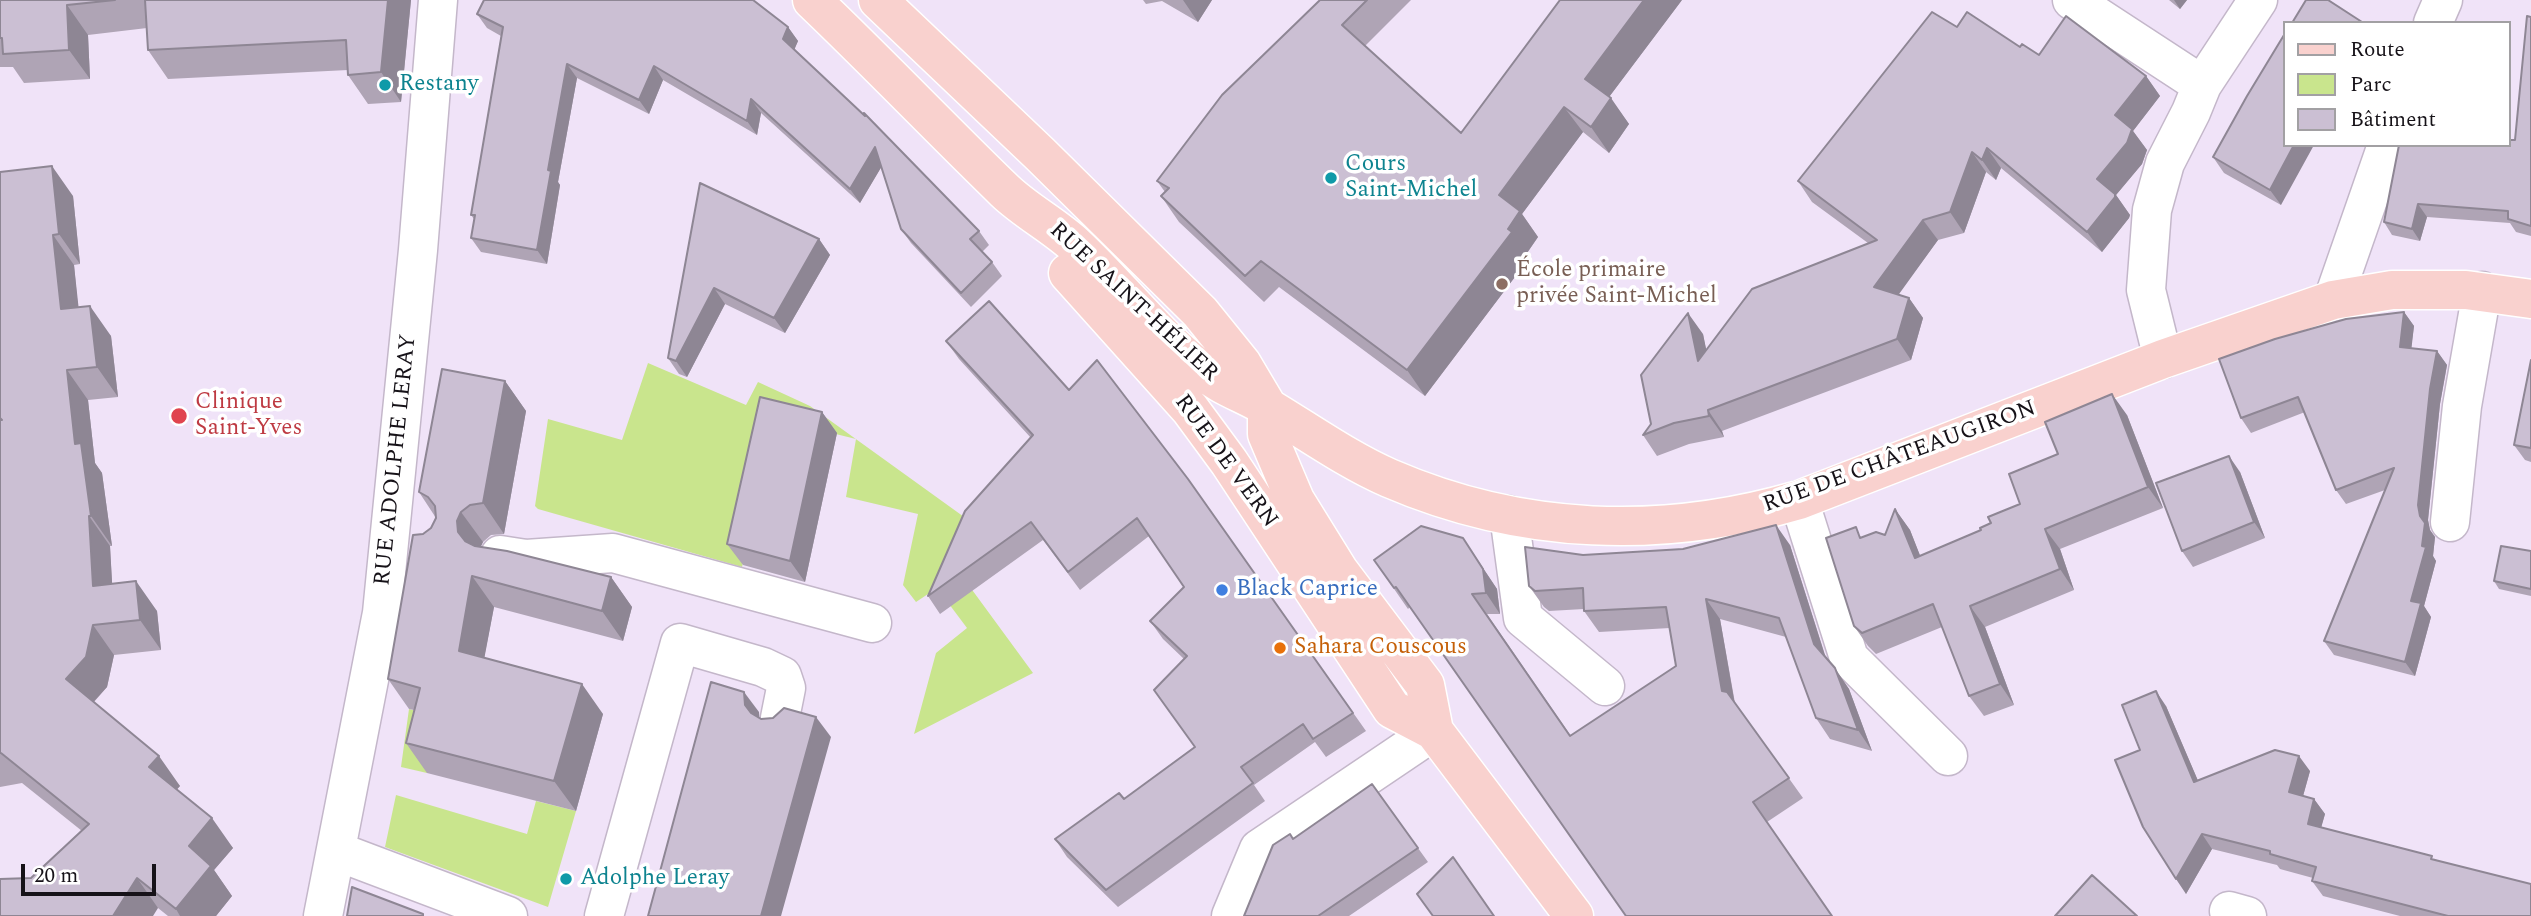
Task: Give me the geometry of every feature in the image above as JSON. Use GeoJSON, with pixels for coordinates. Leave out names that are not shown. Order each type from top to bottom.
{"type":"FeatureCollection","features":[{"type":"Feature","properties":{"kind":"main road","name":"RUE SAINT-HÉLIER"},"geometry":{"type":"LineString","coordinates":[[811,0],[884,68],[1007,193],[1073,244],[1198,367],[1223,386],[1267,406]]}},
{"type":"Feature","properties":{"kind":"main road","name":"RUE SAINT-HÉLIER"},"geometry":{"type":"LineString","coordinates":[[878,0],[1199,312],[1242,364],[1267,406]]}},
{"type":"Feature","properties":{"kind":"main road","name":"RUE DE VERN"},"geometry":{"type":"LineString","coordinates":[[1007,193],[1055,258],[1190,409],[1229,462],[1392,709],[1434,731],[1574,916]]}},
{"type":"Feature","properties":{"kind":"main road","name":"RUE DE CHÂTEAUGIRON"},"geometry":{"type":"LineString","coordinates":[[1267,406],[1388,478],[1468,506],[1569,524],[1623,527],[1687,524],[1750,514],[1799,500],[2163,359],[2333,300],[2392,290],[2482,291],[2531,299]]}},
{"type":"Feature","properties":{"kind":"main road","name":"RUE DE VERN"},"geometry":{"type":"LineString","coordinates":[[1267,406],[1266,434],[1295,500],[1339,571],[1425,685],[1434,731]]}},
{"type":"Feature","properties":{"kind":"street","name":"RUE ADOLPHE LERAY"},"geometry":{"type":"LineString","coordinates":[[323,916],[382,612],[407,539],[418,250],[439,0]]}},
{"type":"Feature","properties":{"kind":"street"},"geometry":{"type":"LineString","coordinates":[[2072,0],[2202,85]]}},
{"type":"Feature","properties":{"kind":"street"},"geometry":{"type":"LineString","coordinates":[[2163,359],[2146,290],[2152,210],[2165,163],[2202,85],[2258,0]]}},
{"type":"Feature","properties":{"kind":"street"},"geometry":{"type":"LineString","coordinates":[[2434,21],[2442,0]]}},
{"type":"Feature","properties":{"kind":"street"},"geometry":{"type":"LineString","coordinates":[[2333,300],[2386,147]]}},
{"type":"Feature","properties":{"kind":"street"},"geometry":{"type":"LineString","coordinates":[[2450,522],[2462,406],[2482,291]]}},
{"type":"Feature","properties":{"kind":"street"},"geometry":{"type":"LineString","coordinates":[[1799,500],[1849,658],[1948,756]]}},
{"type":"Feature","properties":{"kind":"street"},"geometry":{"type":"LineString","coordinates":[[1509,515],[1523,618],[1605,685]]}},
{"type":"Feature","properties":{"kind":"street"},"geometry":{"type":"LineString","coordinates":[[500,555],[526,559],[613,553],[872,623]]}},
{"type":"Feature","properties":{"kind":"street"},"geometry":{"type":"LineString","coordinates":[[604,916],[680,643],[762,667],[782,676],[786,688],[780,718]]}},
{"type":"Feature","properties":{"kind":"street"},"geometry":{"type":"LineString","coordinates":[[1231,916],[1259,849],[1434,731]]}},
{"type":"Feature","properties":{"kind":"street"},"geometry":{"type":"LineString","coordinates":[[336,851],[508,916]]}},
{"type":"Feature","properties":{"kind":"green space"},"geometry":{"type":"Polygon","coordinates":[[[648,363],[746,405],[758,382],[810,406],[856,439],[775,419],[742,567],[535,506],[548,419],[622,440],[648,363]]]}},
{"type":"Feature","properties":{"kind":"green space"},"geometry":{"type":"Polygon","coordinates":[[[856,439],[978,527],[959,572],[1033,673],[914,734],[936,653],[967,628],[937,588],[916,602],[903,585],[918,514],[846,497],[856,439]]]}},
{"type":"Feature","properties":{"kind":"green space"},"geometry":{"type":"Polygon","coordinates":[[[409,709],[442,718],[427,773],[401,767],[409,709]]]}},
{"type":"Feature","properties":{"kind":"green space"},"geometry":{"type":"Polygon","coordinates":[[[396,795],[527,834],[536,801],[576,811],[548,907],[385,847],[396,795]]]}},
{"type":"Feature","properties":{"kind":"building"},"geometry":{"type":"Polygon","coordinates":[[[0,0],[115,0],[67,5],[69,50],[3,54],[0,38],[0,0]]]}},
{"type":"Feature","properties":{"kind":"building"},"geometry":{"type":"Polygon","coordinates":[[[145,0],[388,0],[381,72],[348,75],[346,40],[148,50],[145,0]]]}},
{"type":"Feature","properties":{"kind":"building"},"geometry":{"type":"Polygon","coordinates":[[[484,0],[753,0],[788,27],[783,39],[865,116],[864,113],[979,231],[970,239],[992,262],[961,293],[901,229],[875,147],[850,189],[751,99],[747,121],[654,66],[639,100],[567,64],[537,250],[471,238],[475,215],[471,215],[503,27],[477,14],[484,0]]]}},
{"type":"Feature","properties":{"kind":"building"},"geometry":{"type":"Polygon","coordinates":[[[1320,0],[1367,0],[1342,25],[1461,133],[1560,0],[1644,0],[1585,79],[1611,98],[1591,127],[1564,107],[1499,195],[1520,211],[1508,229],[1512,232],[1407,370],[1261,261],[1245,276],[1161,196],[1169,188],[1157,181],[1222,95],[1320,0]]]}},
{"type":"Feature","properties":{"kind":"building"},"geometry":{"type":"Polygon","coordinates":[[[2306,0],[2328,0],[2360,21],[2293,21],[2306,0]]]}},
{"type":"Feature","properties":{"kind":"building"},"geometry":{"type":"Polygon","coordinates":[[[1932,12],[1957,27],[1967,12],[2020,47],[2022,44],[2039,55],[2066,16],[2146,76],[2115,115],[2132,129],[2127,143],[2097,179],[2115,194],[2115,197],[2087,232],[1987,148],[1982,160],[1972,152],[1950,212],[1923,220],[1874,287],[1909,298],[1897,339],[1708,410],[1709,416],[1674,423],[1643,435],[1651,424],[1641,375],[1688,313],[1698,361],[1752,289],[1877,240],[1798,181],[1932,12]]]}},
{"type":"Feature","properties":{"kind":"building"},"geometry":{"type":"Polygon","coordinates":[[[2527,16],[2531,17],[2531,226],[2508,219],[2508,211],[2418,204],[2412,229],[2384,222],[2399,147],[2510,147],[2510,140],[2515,140],[2527,16]]]}},
{"type":"Feature","properties":{"kind":"building"},"geometry":{"type":"Polygon","coordinates":[[[2282,38],[2282,147],[2293,147],[2270,190],[2213,157],[2282,38]]]}},
{"type":"Feature","properties":{"kind":"building"},"geometry":{"type":"Polygon","coordinates":[[[52,166],[59,234],[53,235],[61,309],[90,306],[97,367],[67,370],[75,444],[81,443],[91,516],[93,586],[136,581],[140,620],[93,625],[86,657],[66,679],[159,756],[149,767],[212,818],[189,846],[211,866],[176,909],[137,878],[113,916],[0,916],[0,879],[31,878],[89,824],[0,753],[0,172],[52,166]]]}},
{"type":"Feature","properties":{"kind":"building"},"geometry":{"type":"Polygon","coordinates":[[[700,183],[819,239],[774,318],[714,288],[676,361],[668,358],[700,183]]]}},
{"type":"Feature","properties":{"kind":"building"},"geometry":{"type":"Polygon","coordinates":[[[989,301],[1069,390],[1097,360],[1188,479],[1353,713],[1313,739],[1303,724],[1241,767],[1253,783],[1106,890],[1055,839],[1119,793],[1124,799],[1195,747],[1154,690],[1187,656],[1150,621],[1184,587],[1137,518],[1068,572],[1031,522],[928,596],[965,511],[1033,435],[946,341],[989,301]]]}},
{"type":"Feature","properties":{"kind":"building"},"geometry":{"type":"Polygon","coordinates":[[[2404,312],[2400,347],[2437,351],[2430,389],[2418,505],[2420,516],[2425,523],[2422,546],[2426,547],[2411,601],[2421,603],[2405,662],[2324,641],[2394,468],[2336,490],[2298,397],[2241,418],[2219,359],[2275,339],[2346,319],[2404,312]]]}},
{"type":"Feature","properties":{"kind":"building"},"geometry":{"type":"Polygon","coordinates":[[[2531,360],[2531,448],[2514,445],[2531,360]]]}},
{"type":"Feature","properties":{"kind":"building"},"geometry":{"type":"Polygon","coordinates":[[[442,369],[505,381],[483,503],[470,505],[461,512],[457,521],[458,532],[465,541],[475,546],[507,551],[611,577],[602,611],[472,576],[459,651],[582,684],[554,781],[406,743],[420,688],[388,679],[413,535],[423,534],[431,528],[436,518],[435,506],[428,497],[419,492],[442,369]]]}},
{"type":"Feature","properties":{"kind":"building"},"geometry":{"type":"Polygon","coordinates":[[[2112,394],[2148,487],[2045,529],[2060,569],[1970,606],[2000,684],[1969,696],[1933,604],[1862,633],[1854,626],[1826,538],[1856,527],[1860,538],[1876,532],[1885,535],[1895,509],[1915,558],[1981,530],[1980,528],[1991,523],[1988,517],[2020,504],[2009,474],[2058,454],[2045,422],[2112,394]]]}},
{"type":"Feature","properties":{"kind":"building"},"geometry":{"type":"Polygon","coordinates":[[[760,397],[822,412],[790,561],[727,544],[760,397]]]}},
{"type":"Feature","properties":{"kind":"building"},"geometry":{"type":"Polygon","coordinates":[[[2229,456],[2254,522],[2182,551],[2156,483],[2229,456]]]}},
{"type":"Feature","properties":{"kind":"building"},"geometry":{"type":"Polygon","coordinates":[[[1776,525],[1814,644],[1835,668],[1858,730],[1816,718],[1779,618],[1706,599],[1722,691],[1727,692],[1789,778],[1753,802],[1832,916],[1626,916],[1396,587],[1394,588],[1374,560],[1421,526],[1463,538],[1483,569],[1486,593],[1472,594],[1570,736],[1676,666],[1666,607],[1584,611],[1583,588],[1535,591],[1529,586],[1525,547],[1583,555],[1683,549],[1776,525]]]}},
{"type":"Feature","properties":{"kind":"building"},"geometry":{"type":"Polygon","coordinates":[[[2501,546],[2531,551],[2531,589],[2494,581],[2501,546]]]}},
{"type":"Feature","properties":{"kind":"building"},"geometry":{"type":"Polygon","coordinates":[[[711,682],[744,692],[745,705],[761,719],[773,718],[784,708],[816,717],[761,916],[648,916],[711,682]]]}},
{"type":"Feature","properties":{"kind":"building"},"geometry":{"type":"Polygon","coordinates":[[[2156,691],[2194,782],[2275,750],[2299,756],[2289,792],[2314,799],[2308,824],[2531,884],[2531,916],[2448,916],[2312,881],[2316,867],[2270,854],[2270,851],[2202,834],[2176,879],[2143,827],[2115,760],[2140,750],[2122,705],[2156,691]]]}},
{"type":"Feature","properties":{"kind":"building"},"geometry":{"type":"Polygon","coordinates":[[[1372,784],[1418,848],[1318,916],[1244,916],[1273,845],[1290,834],[1293,839],[1372,784]]]}},
{"type":"Feature","properties":{"kind":"building"},"geometry":{"type":"Polygon","coordinates":[[[1453,857],[1494,916],[1433,916],[1417,894],[1453,857]]]}},
{"type":"Feature","properties":{"kind":"building"},"geometry":{"type":"Polygon","coordinates":[[[2092,875],[2137,916],[2055,916],[2092,875]]]}},
{"type":"Feature","properties":{"kind":"building"},"geometry":{"type":"Polygon","coordinates":[[[352,887],[423,914],[423,916],[347,916],[352,887]]]}},
{"type":"Feature","properties":{"kind":"place","name":"Restany"},"geometry":{"type":"Point","coordinates":[385,85]}},
{"type":"Feature","properties":{"kind":"place","name":"Cours Saint-Michel"},"geometry":{"type":"Point","coordinates":[1331,178]}},
{"type":"Feature","properties":{"kind":"place","name":"École primaire privée Saint-Michel"},"geometry":{"type":"Point","coordinates":[1502,284]}},
{"type":"Feature","properties":{"kind":"place","name":"Clinique Saint-Yves"},"geometry":{"type":"Point","coordinates":[179,416]}},
{"type":"Feature","properties":{"kind":"place","name":"Black Caprice"},"geometry":{"type":"Point","coordinates":[1222,590]}},
{"type":"Feature","properties":{"kind":"place","name":"Sahara Couscous"},"geometry":{"type":"Point","coordinates":[1280,648]}},
{"type":"Feature","properties":{"kind":"place","name":"Adolphe Leray"},"geometry":{"type":"Point","coordinates":[566,879]}}]}
